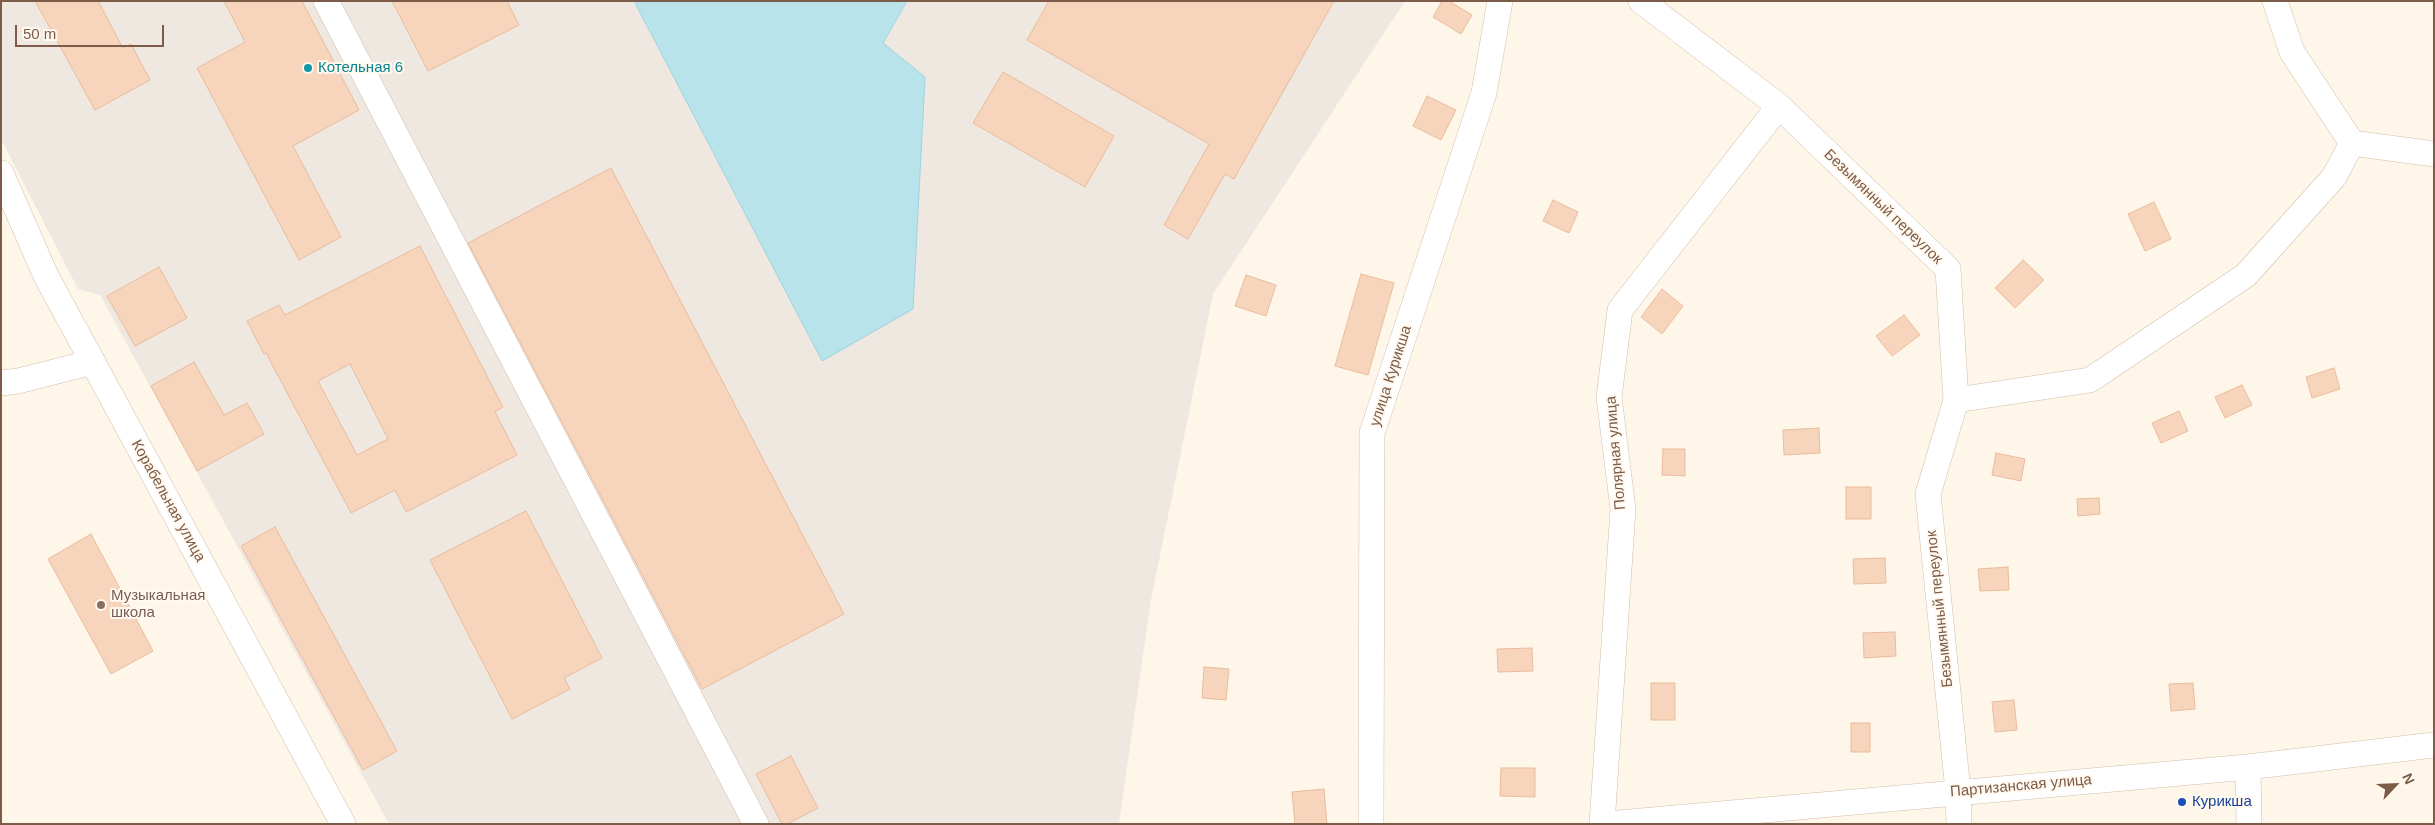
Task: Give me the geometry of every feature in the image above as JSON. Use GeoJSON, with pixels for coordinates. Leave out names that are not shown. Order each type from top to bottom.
{"type":"FeatureCollection","features":[{"type":"Feature","properties":{"kind":"street"},"geometry":{"type":"LineString","coordinates":[[326,1],[756,824]]}},
{"type":"Feature","properties":{"kind":"street","name":"улица Курикша"},"geometry":{"type":"LineString","coordinates":[[1371,824],[1372,433],[1484,93],[1500,1]]}},
{"type":"Feature","properties":{"kind":"street","name":"Безымянный переулок"},"geometry":{"type":"LineString","coordinates":[[1641,1],[1780,106],[1948,269],[1956,400],[1928,494],[1958,791],[1959,824]]}},
{"type":"Feature","properties":{"kind":"street"},"geometry":{"type":"LineString","coordinates":[[2275,1],[2292,52],[2352,143],[2434,154]]}},
{"type":"Feature","properties":{"kind":"street","name":"Полярная улица"},"geometry":{"type":"LineString","coordinates":[[1602,824],[1623,509],[1609,397],[1620,310],[1780,106]]}},
{"type":"Feature","properties":{"kind":"street"},"geometry":{"type":"LineString","coordinates":[[1956,400],[2090,380],[2246,275],[2334,177],[2352,143]]}},
{"type":"Feature","properties":{"kind":"street","name":"Корабельная улица"},"geometry":{"type":"LineString","coordinates":[[1,173],[46,276],[344,824]]}},
{"type":"Feature","properties":{"kind":"street"},"geometry":{"type":"LineString","coordinates":[[1,383],[18,381],[93,362]]}},
{"type":"Feature","properties":{"kind":"street","name":"Партизанская улица"},"geometry":{"type":"LineString","coordinates":[[1608,824],[1958,791],[2248,767],[2434,745]]}},
{"type":"Feature","properties":{"kind":"street"},"geometry":{"type":"LineString","coordinates":[[2248,767],[2249,824]]}},
{"type":"Feature","properties":{"kind":"shaded area"},"geometry":{"type":"Polygon","coordinates":[[[1,1],[634,1],[822,361],[883,43],[907,1],[1405,1],[1213,294],[1151,600],[1119,824],[389,824],[100,295],[78,289],[1,139],[1,1]]]}},
{"type":"Feature","properties":{"kind":"water"},"geometry":{"type":"Polygon","coordinates":[[[634,1],[907,1],[883,43],[925,77],[913,309],[822,361],[634,1]]]}},
{"type":"Feature","properties":{"kind":"building"},"geometry":{"type":"Polygon","coordinates":[[[35,1],[98,1],[123,48],[131,44],[150,80],[95,110],[35,1]]]}},
{"type":"Feature","properties":{"kind":"building"},"geometry":{"type":"Polygon","coordinates":[[[224,1],[302,1],[359,110],[293,146],[341,237],[299,260],[197,68],[245,42],[224,1]]]}},
{"type":"Feature","properties":{"kind":"building"},"geometry":{"type":"Polygon","coordinates":[[[392,1],[507,1],[519,25],[428,71],[392,1]]]}},
{"type":"Feature","properties":{"kind":"building"},"geometry":{"type":"Polygon","coordinates":[[[1049,1],[1334,1],[1234,179],[1225,174],[1188,239],[1164,225],[1209,144],[1027,40],[1049,1]]]}},
{"type":"Feature","properties":{"kind":"building"},"geometry":{"type":"Polygon","coordinates":[[[1442,1],[1449,1],[1472,15],[1461,34],[1433,17],[1442,1]]]}},
{"type":"Feature","properties":{"kind":"building"},"geometry":{"type":"Polygon","coordinates":[[[1003,72],[1114,136],[1085,187],[973,123],[1003,72]]]}},
{"type":"Feature","properties":{"kind":"building"},"geometry":{"type":"Polygon","coordinates":[[[1427,96],[1456,110],[1441,140],[1413,126],[1427,96]]]}},
{"type":"Feature","properties":{"kind":"building"},"geometry":{"type":"Polygon","coordinates":[[[611,168],[844,614],[702,689],[468,243],[611,168]]]}},
{"type":"Feature","properties":{"kind":"building"},"geometry":{"type":"Polygon","coordinates":[[[1553,200],[1578,212],[1569,233],[1543,221],[1553,200]]]}},
{"type":"Feature","properties":{"kind":"building"},"geometry":{"type":"Polygon","coordinates":[[[2154,202],[2171,239],[2145,251],[2128,214],[2154,202]]]}},
{"type":"Feature","properties":{"kind":"building"},"geometry":{"type":"Polygon","coordinates":[[[420,246],[503,407],[495,412],[517,455],[406,512],[395,490],[351,513],[247,321],[279,305],[285,315],[420,246]],[[350,364],[318,381],[357,455],[388,439],[350,364]]]}},
{"type":"Feature","properties":{"kind":"building"},"geometry":{"type":"Polygon","coordinates":[[[2023,260],[2044,280],[2015,308],[1995,288],[2023,260]]]}},
{"type":"Feature","properties":{"kind":"building"},"geometry":{"type":"Polygon","coordinates":[[[159,267],[187,318],[135,346],[107,296],[159,267]]]}},
{"type":"Feature","properties":{"kind":"building"},"geometry":{"type":"Polygon","coordinates":[[[1361,274],[1394,283],[1368,375],[1335,366],[1361,274]]]}},
{"type":"Feature","properties":{"kind":"building"},"geometry":{"type":"Polygon","coordinates":[[[1246,275],[1276,285],[1266,316],[1235,306],[1246,275]]]}},
{"type":"Feature","properties":{"kind":"building"},"geometry":{"type":"Polygon","coordinates":[[[1662,289],[1683,306],[1662,334],[1641,317],[1662,289]]]}},
{"type":"Feature","properties":{"kind":"building"},"geometry":{"type":"Polygon","coordinates":[[[1904,315],[1920,335],[1892,356],[1876,336],[1904,315]]]}},
{"type":"Feature","properties":{"kind":"building"},"geometry":{"type":"Polygon","coordinates":[[[194,362],[224,415],[247,403],[264,434],[197,471],[151,386],[194,362]]]}},
{"type":"Feature","properties":{"kind":"building"},"geometry":{"type":"Polygon","coordinates":[[[2334,368],[2340,389],[2312,398],[2306,377],[2334,368]]]}},
{"type":"Feature","properties":{"kind":"building"},"geometry":{"type":"Polygon","coordinates":[[[2242,385],[2252,405],[2225,418],[2215,397],[2242,385]]]}},
{"type":"Feature","properties":{"kind":"building"},"geometry":{"type":"Polygon","coordinates":[[[2179,411],[2188,431],[2161,443],[2152,423],[2179,411]]]}},
{"type":"Feature","properties":{"kind":"building"},"geometry":{"type":"Polygon","coordinates":[[[1819,428],[1820,453],[1784,455],[1783,430],[1819,428]]]}},
{"type":"Feature","properties":{"kind":"building"},"geometry":{"type":"Polygon","coordinates":[[[1663,449],[1685,449],[1685,476],[1662,475],[1663,449]]]}},
{"type":"Feature","properties":{"kind":"building"},"geometry":{"type":"Polygon","coordinates":[[[1996,453],[2025,459],[2021,481],[1992,475],[1996,453]]]}},
{"type":"Feature","properties":{"kind":"building"},"geometry":{"type":"Polygon","coordinates":[[[1846,487],[1871,487],[1871,519],[1846,519],[1846,487]]]}},
{"type":"Feature","properties":{"kind":"building"},"geometry":{"type":"Polygon","coordinates":[[[2099,498],[2100,514],[2078,516],[2077,499],[2099,498]]]}},
{"type":"Feature","properties":{"kind":"building"},"geometry":{"type":"Polygon","coordinates":[[[526,511],[602,658],[564,678],[570,689],[512,719],[430,560],[526,511]]]}},
{"type":"Feature","properties":{"kind":"building"},"geometry":{"type":"Polygon","coordinates":[[[275,527],[397,751],[363,770],[241,546],[275,527]]]}},
{"type":"Feature","properties":{"kind":"building","name":"Музыкальная школа"},"geometry":{"type":"Polygon","coordinates":[[[91,534],[153,651],[111,674],[48,559],[91,534]]]}},
{"type":"Feature","properties":{"kind":"building"},"geometry":{"type":"Polygon","coordinates":[[[1885,558],[1886,583],[1854,584],[1853,559],[1885,558]]]}},
{"type":"Feature","properties":{"kind":"building"},"geometry":{"type":"Polygon","coordinates":[[[2008,567],[2009,590],[1980,591],[1978,569],[2008,567]]]}},
{"type":"Feature","properties":{"kind":"building"},"geometry":{"type":"Polygon","coordinates":[[[1895,632],[1896,656],[1864,658],[1863,633],[1895,632]]]}},
{"type":"Feature","properties":{"kind":"building"},"geometry":{"type":"Polygon","coordinates":[[[1532,648],[1533,671],[1498,672],[1497,649],[1532,648]]]}},
{"type":"Feature","properties":{"kind":"building"},"geometry":{"type":"Polygon","coordinates":[[[1204,667],[1229,669],[1226,700],[1202,698],[1204,667]]]}},
{"type":"Feature","properties":{"kind":"building"},"geometry":{"type":"Polygon","coordinates":[[[1651,683],[1675,683],[1675,720],[1651,720],[1651,683]]]}},
{"type":"Feature","properties":{"kind":"building"},"geometry":{"type":"Polygon","coordinates":[[[2193,683],[2195,709],[2171,711],[2169,684],[2193,683]]]}},
{"type":"Feature","properties":{"kind":"building"},"geometry":{"type":"Polygon","coordinates":[[[2014,700],[2017,730],[1995,732],[1992,702],[2014,700]]]}},
{"type":"Feature","properties":{"kind":"building"},"geometry":{"type":"Polygon","coordinates":[[[1851,723],[1870,723],[1870,752],[1851,752],[1851,723]]]}},
{"type":"Feature","properties":{"kind":"building"},"geometry":{"type":"Polygon","coordinates":[[[791,756],[818,808],[787,824],[782,824],[756,774],[791,756]]]}},
{"type":"Feature","properties":{"kind":"building"},"geometry":{"type":"Polygon","coordinates":[[[1501,768],[1535,768],[1535,797],[1500,796],[1501,768]]]}},
{"type":"Feature","properties":{"kind":"building"},"geometry":{"type":"Polygon","coordinates":[[[1324,789],[1327,824],[1295,824],[1292,792],[1324,789]]]}},
{"type":"Feature","properties":{"kind":"place","name":"Котельная 6"},"geometry":{"type":"Point","coordinates":[308,68]}},
{"type":"Feature","properties":{"kind":"place","name":"Музыкальная школа"},"geometry":{"type":"Point","coordinates":[101,605]}},
{"type":"Feature","properties":{"kind":"place","name":"Курикша"},"geometry":{"type":"Point","coordinates":[2182,802]}}]}
